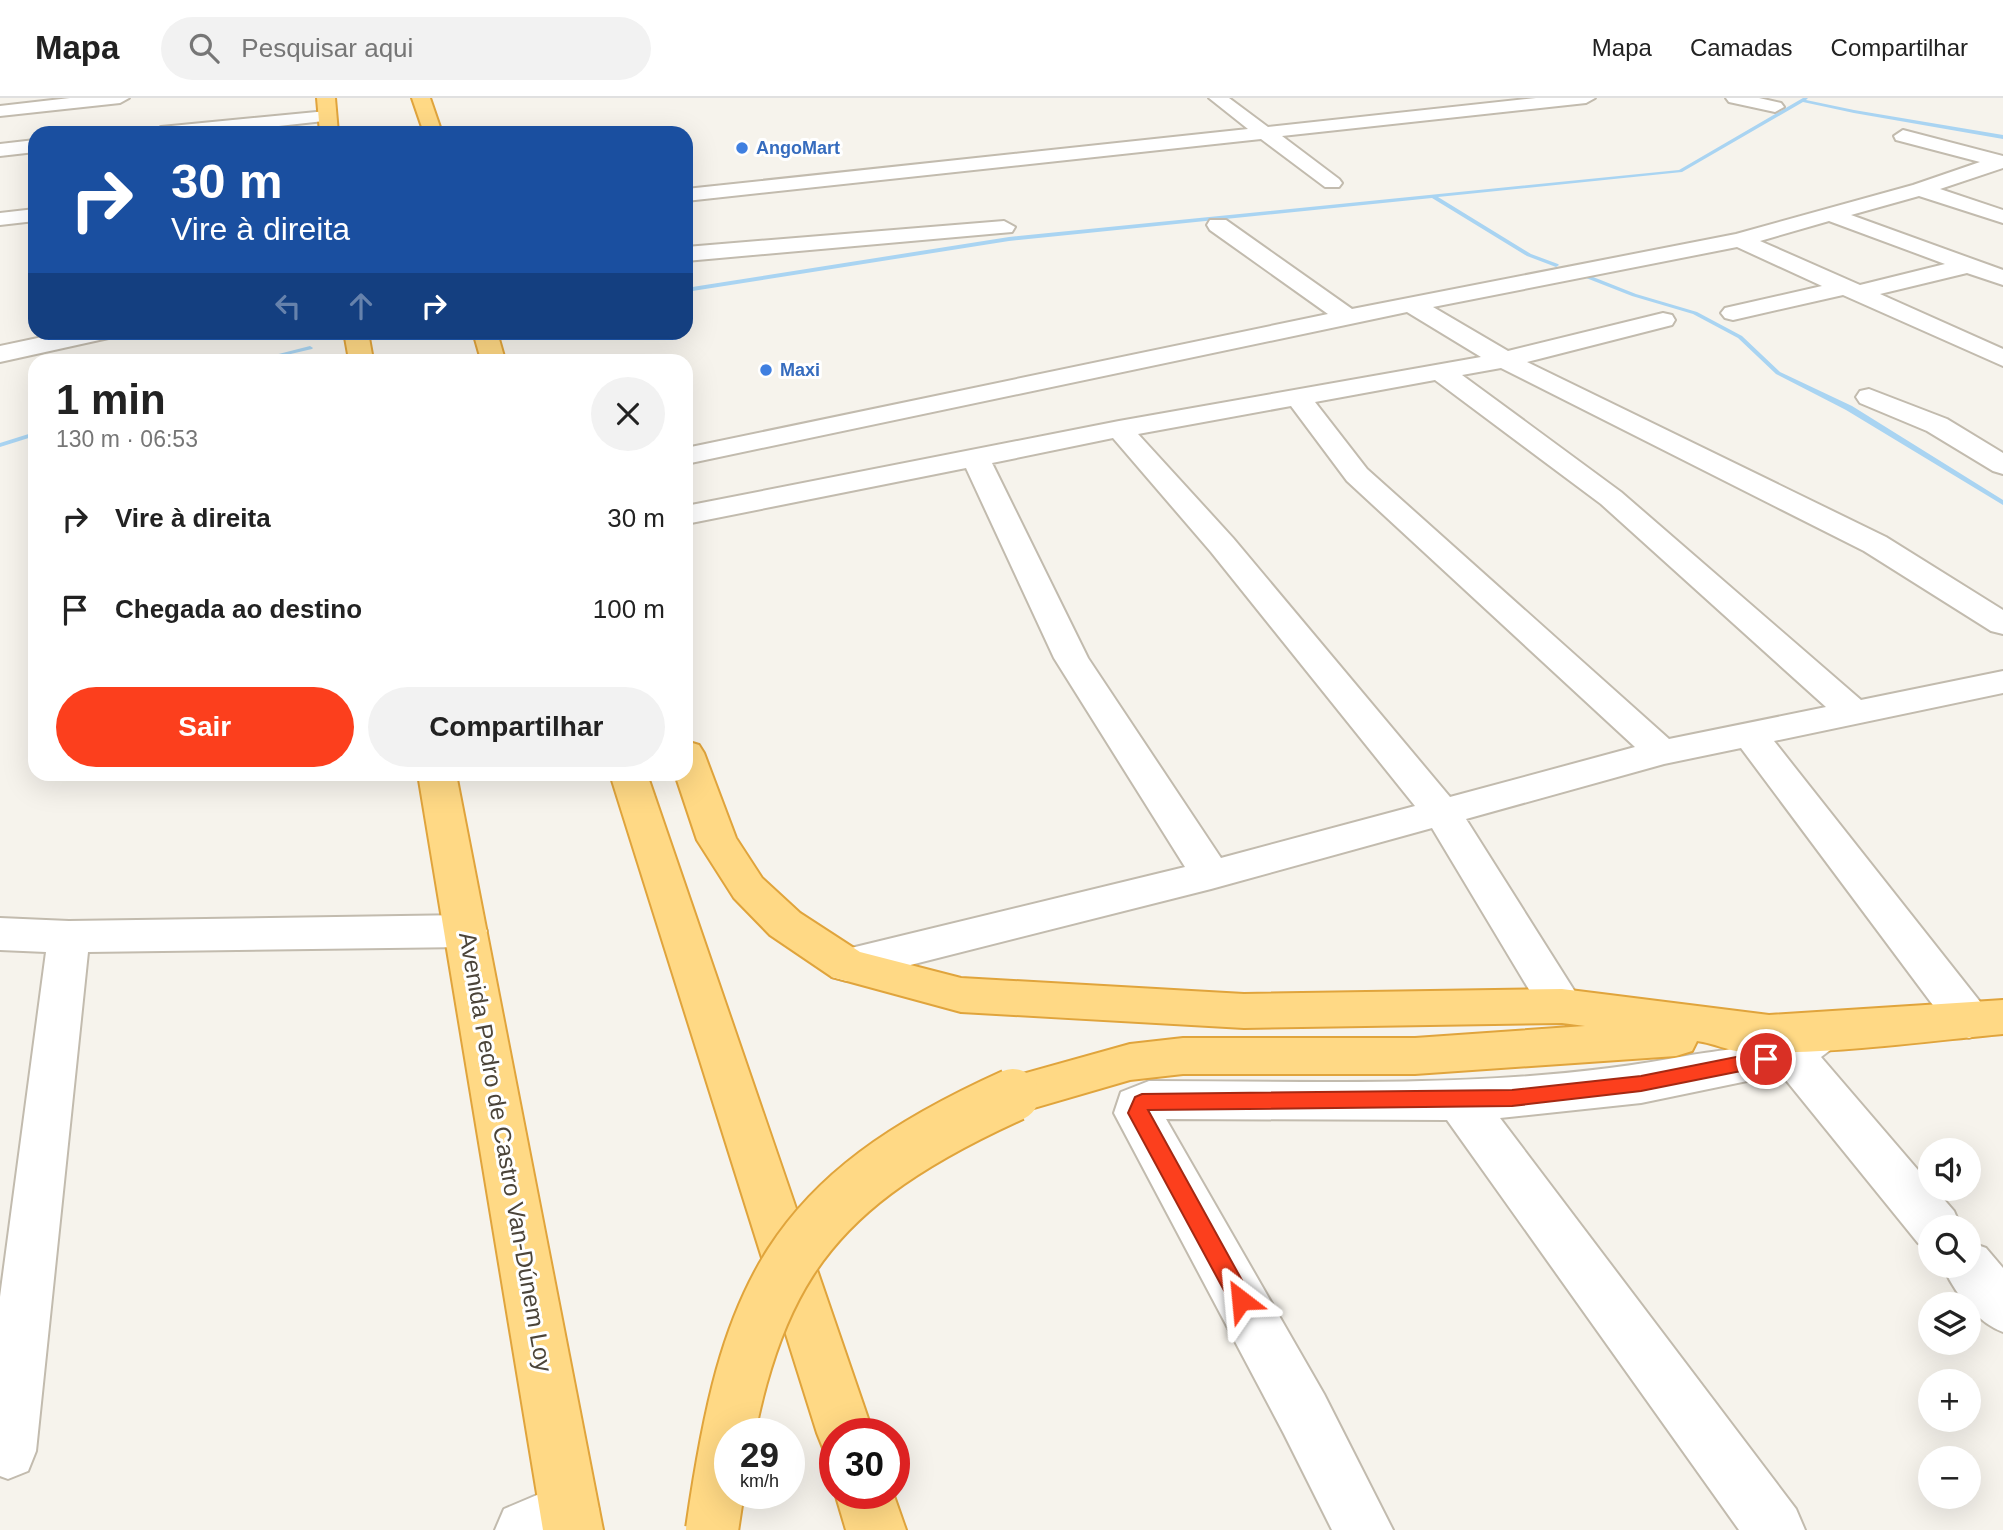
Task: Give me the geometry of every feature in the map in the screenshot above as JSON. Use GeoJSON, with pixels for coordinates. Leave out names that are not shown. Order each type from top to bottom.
{"type":"FeatureCollection","features":[{"type":"Feature","properties":{"kind":"highway"},"geometry":{"type":"LineString","coordinates":[[421,98],[431,126]]}},
{"type":"Feature","properties":{"kind":"highway"},"geometry":{"type":"LineString","coordinates":[[693,772],[717,840],[748,888],[785,924],[847,965],[961,995],[1230,1010],[1562,1006],[1792,1039]]}},
{"type":"Feature","properties":{"kind":"highway","name":"Avenida Pedro de Castro Van-Dúnem Loy"},"geometry":{"type":"LineString","coordinates":[[438,781],[466,931],[556,1523]]}},
{"type":"Feature","properties":{"kind":"highway"},"geometry":{"type":"LineString","coordinates":[[630,781],[840,1418]]}},
{"type":"Feature","properties":{"kind":"highway"},"geometry":{"type":"LineString","coordinates":[[712,1530],[722,1458],[739,1380],[747,1351],[776,1282],[814,1229],[870,1176],[940,1129],[1013,1096],[1130,1062],[1183,1056],[1415,1056],[1792,1039],[1986,1019]]}},
{"type":"Feature","properties":{"kind":"highway"},"geometry":{"type":"LineString","coordinates":[[869,1509],[876,1530]]}},
{"type":"Feature","properties":{"kind":"street"},"geometry":{"type":"LineString","coordinates":[[0,111],[120,98]]}},
{"type":"Feature","properties":{"kind":"street"},"geometry":{"type":"LineString","coordinates":[[1218,98],[1332,183]]}},
{"type":"Feature","properties":{"kind":"street"},"geometry":{"type":"LineString","coordinates":[[1493,98],[1515,107]]}},
{"type":"Feature","properties":{"kind":"street"},"geometry":{"type":"LineString","coordinates":[[693,194],[1586,98]]}},
{"type":"Feature","properties":{"kind":"street"},"geometry":{"type":"LineString","coordinates":[[1735,98],[1775,107]]}},
{"type":"Feature","properties":{"kind":"street"},"geometry":{"type":"LineString","coordinates":[[1369,103],[1397,120]]}},
{"type":"Feature","properties":{"kind":"street"},"geometry":{"type":"LineString","coordinates":[[229,126],[327,116]]}},
{"type":"Feature","properties":{"kind":"street"},"geometry":{"type":"LineString","coordinates":[[1903,136],[2002,161]]}},
{"type":"Feature","properties":{"kind":"street"},"geometry":{"type":"LineString","coordinates":[[0,150],[28,147]]}},
{"type":"Feature","properties":{"kind":"street"},"geometry":{"type":"LineString","coordinates":[[693,455],[1411,304],[1739,240],[1920,189],[2002,161]]}},
{"type":"Feature","properties":{"kind":"street"},"geometry":{"type":"LineString","coordinates":[[1920,189],[2003,217]]}},
{"type":"Feature","properties":{"kind":"street"},"geometry":{"type":"LineString","coordinates":[[1829,214],[2003,278]]}},
{"type":"Feature","properties":{"kind":"street"},"geometry":{"type":"LineString","coordinates":[[0,219],[28,216]]}},
{"type":"Feature","properties":{"kind":"street"},"geometry":{"type":"LineString","coordinates":[[1218,225],[1349,318]]}},
{"type":"Feature","properties":{"kind":"street"},"geometry":{"type":"LineString","coordinates":[[693,253],[1004,227]]}},
{"type":"Feature","properties":{"kind":"street"},"geometry":{"type":"LineString","coordinates":[[1739,240],[2003,358]]}},
{"type":"Feature","properties":{"kind":"street"},"geometry":{"type":"LineString","coordinates":[[1733,313],[1970,265]]}},
{"type":"Feature","properties":{"kind":"street"},"geometry":{"type":"LineString","coordinates":[[1411,304],[1504,360],[1875,544],[2003,624]]}},
{"type":"Feature","properties":{"kind":"street"},"geometry":{"type":"LineString","coordinates":[[693,514],[1119,429],[1504,360],[1663,320]]}},
{"type":"Feature","properties":{"kind":"street"},"geometry":{"type":"LineString","coordinates":[[0,354],[48,353],[83,340]]}},
{"type":"Feature","properties":{"kind":"street"},"geometry":{"type":"LineString","coordinates":[[1441,372],[1611,498],[1854,713]]}},
{"type":"Feature","properties":{"kind":"street"},"geometry":{"type":"LineString","coordinates":[[1869,397],[1937,425],[2003,465]]}},
{"type":"Feature","properties":{"kind":"street"},"geometry":{"type":"LineString","coordinates":[[1299,398],[1357,475],[1662,752]]}},
{"type":"Feature","properties":{"kind":"street"},"geometry":{"type":"LineString","coordinates":[[1119,429],[1222,545],[1443,814],[1562,1006]]}},
{"type":"Feature","properties":{"kind":"street"},"geometry":{"type":"LineString","coordinates":[[975,457],[1071,659],[1211,875]]}},
{"type":"Feature","properties":{"kind":"street"},"geometry":{"type":"LineString","coordinates":[[847,965],[1211,875],[1443,814],[1662,752],[2003,682]]}},
{"type":"Feature","properties":{"kind":"street"},"geometry":{"type":"LineString","coordinates":[[1750,735],[1986,1019]]}},
{"type":"Feature","properties":{"kind":"street"},"geometry":{"type":"LineString","coordinates":[[0,934],[69,937],[466,931]]}},
{"type":"Feature","properties":{"kind":"street"},"geometry":{"type":"LineString","coordinates":[[8,1451],[69,937]]}},
{"type":"Feature","properties":{"kind":"street"},"geometry":{"type":"LineString","coordinates":[[1363,1530],[1304,1414],[1138,1113],[1138,1106],[1149,1100],[1460,1101],[1641,1084],[1792,1039],[1927,1215]]}},
{"type":"Feature","properties":{"kind":"street"},"geometry":{"type":"LineString","coordinates":[[1460,1101],[1776,1530]]}},
{"type":"Feature","properties":{"kind":"street"},"geometry":{"type":"LineString","coordinates":[[1979,1278],[2003,1307]]}},
{"type":"Feature","properties":{"kind":"waterway"},"geometry":{"type":"LineString","coordinates":[[693,289],[1009,239],[1680,171],[1806,98]]}},
{"type":"Feature","properties":{"kind":"waterway"},"geometry":{"type":"LineString","coordinates":[[1805,101],[2003,137]]}},
{"type":"Feature","properties":{"kind":"waterway"},"geometry":{"type":"LineString","coordinates":[[1435,198],[1529,255],[1556,265]]}},
{"type":"Feature","properties":{"kind":"waterway"},"geometry":{"type":"LineString","coordinates":[[1583,275],[1634,295],[1695,313],[1740,337],[1778,373],[1849,408],[2003,503]]}},
{"type":"Feature","properties":{"kind":"waterway"},"geometry":{"type":"LineString","coordinates":[[284,354],[310,348]]}},
{"type":"Feature","properties":{"kind":"waterway"},"geometry":{"type":"LineString","coordinates":[[0,445],[28,436]]}},
{"type":"Feature","properties":{"kind":"place","name":"AngoMart"},"geometry":{"type":"Point","coordinates":[742,148]}},
{"type":"Feature","properties":{"kind":"place","name":"Maxi"},"geometry":{"type":"Point","coordinates":[766,370]}},
{"type":"Feature","properties":{"kind":"route"},"geometry":{"type":"LineString","coordinates":[[1241,1300],[1138,1113],[1138,1106],[1142,1102],[1460,1101],[1512,1098],[1641,1084],[1766,1059]]}}]}
